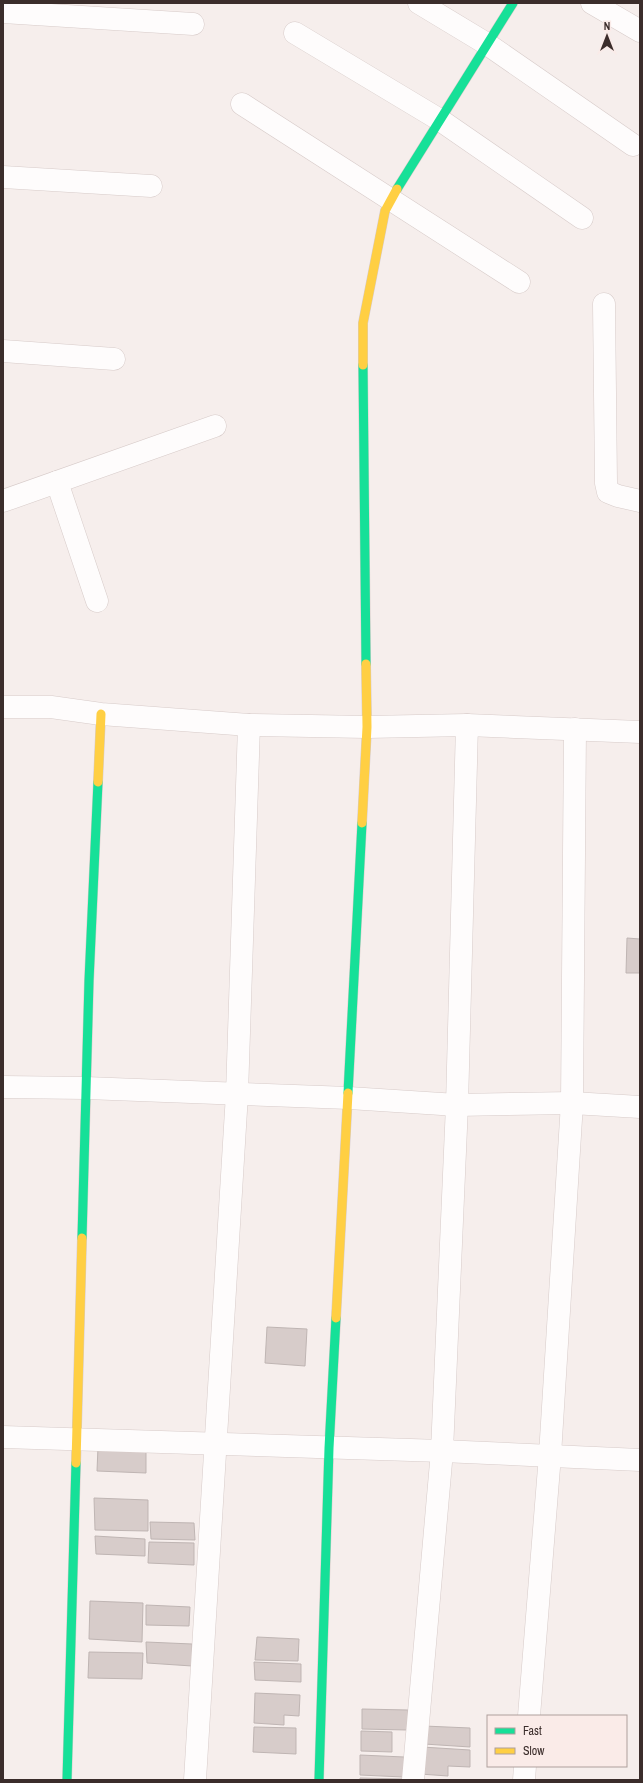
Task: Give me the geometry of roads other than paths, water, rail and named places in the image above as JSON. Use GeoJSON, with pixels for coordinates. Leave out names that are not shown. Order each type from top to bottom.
{"type":"FeatureCollection","features":[{"type":"Feature","properties":{"kind":"street"},"geometry":{"type":"LineString","coordinates":[[419,3],[488,44],[633,145]]}},
{"type":"Feature","properties":{"kind":"street"},"geometry":{"type":"LineString","coordinates":[[319,1780],[329,1448],[349,1098],[367,727],[364,323],[385,211],[391,198],[513,3]]}},
{"type":"Feature","properties":{"kind":"street"},"geometry":{"type":"LineString","coordinates":[[592,3],[640,31]]}},
{"type":"Feature","properties":{"kind":"street"},"geometry":{"type":"LineString","coordinates":[[3,12],[193,24]]}},
{"type":"Feature","properties":{"kind":"street"},"geometry":{"type":"LineString","coordinates":[[295,33],[440,120],[582,218]]}},
{"type":"Feature","properties":{"kind":"street"},"geometry":{"type":"LineString","coordinates":[[242,104],[391,198],[519,282]]}},
{"type":"Feature","properties":{"kind":"street"},"geometry":{"type":"LineString","coordinates":[[3,177],[151,186]]}},
{"type":"Feature","properties":{"kind":"street"},"geometry":{"type":"LineString","coordinates":[[604,304],[606,483],[608,492],[640,501]]}},
{"type":"Feature","properties":{"kind":"street"},"geometry":{"type":"LineString","coordinates":[[3,351],[114,359]]}},
{"type":"Feature","properties":{"kind":"street"},"geometry":{"type":"LineString","coordinates":[[3,501],[215,426]]}},
{"type":"Feature","properties":{"kind":"street"},"geometry":{"type":"LineString","coordinates":[[57,482],[97,602]]}},
{"type":"Feature","properties":{"kind":"street"},"geometry":{"type":"LineString","coordinates":[[3,707],[51,707],[100,714],[249,725],[367,727],[467,725],[640,732]]}},
{"type":"Feature","properties":{"kind":"street"},"geometry":{"type":"LineString","coordinates":[[67,1780],[89,981],[100,714]]}},
{"type":"Feature","properties":{"kind":"street"},"geometry":{"type":"LineString","coordinates":[[195,1780],[217,1444],[237,1094],[249,725]]}},
{"type":"Feature","properties":{"kind":"street"},"geometry":{"type":"LineString","coordinates":[[414,1780],[442,1451],[457,1105],[467,725]]}},
{"type":"Feature","properties":{"kind":"street"},"geometry":{"type":"LineString","coordinates":[[529,1715],[550,1456],[572,1103],[575,729]]}},
{"type":"Feature","properties":{"kind":"street"},"geometry":{"type":"LineString","coordinates":[[3,1087],[86,1088],[349,1098],[457,1105],[572,1103],[640,1107]]}},
{"type":"Feature","properties":{"kind":"street"},"geometry":{"type":"LineString","coordinates":[[3,1437],[442,1451],[640,1460]]}},
{"type":"Feature","properties":{"kind":"street"},"geometry":{"type":"LineString","coordinates":[[524,1780],[526,1767]]}}]}
